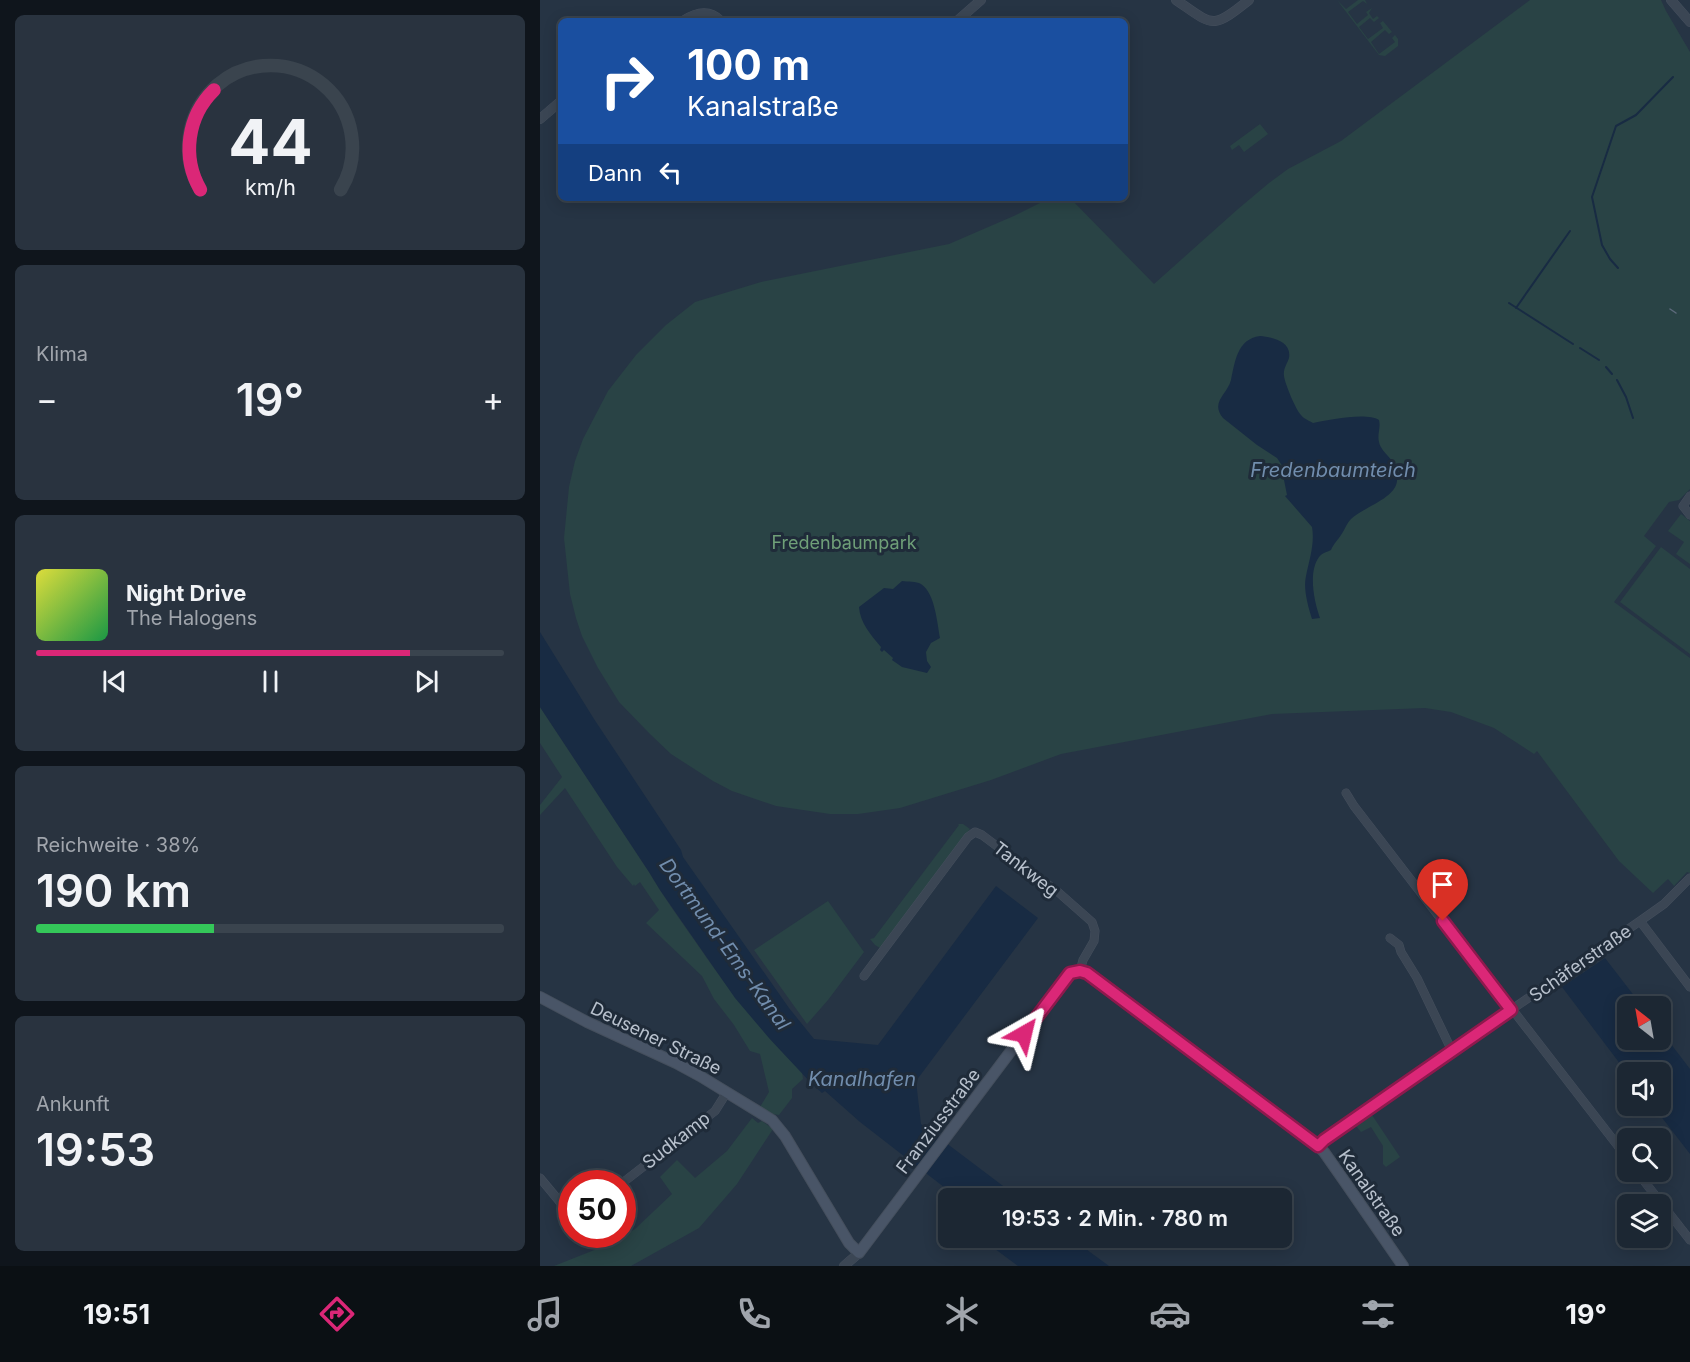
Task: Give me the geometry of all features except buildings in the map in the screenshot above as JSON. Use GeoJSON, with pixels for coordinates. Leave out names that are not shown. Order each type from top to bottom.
{"type":"FeatureCollection","features":[{"type":"Feature","properties":{"kind":"main road","name":"Franziusstraße"},"geometry":{"type":"LineString","coordinates":[[860,1253],[1070,973],[1080,971]]}},
{"type":"Feature","properties":{"kind":"main road","name":"Kanalstraße"},"geometry":{"type":"LineString","coordinates":[[1080,971],[1087,973],[1318,1146],[1402,1266]]}},
{"type":"Feature","properties":{"kind":"main road","name":"Deusener Straße"},"geometry":{"type":"LineString","coordinates":[[540,997],[587,1022],[676,1063],[772,1120],[779,1127],[849,1244],[860,1253]]}},
{"type":"Feature","properties":{"kind":"street"},"geometry":{"type":"LineString","coordinates":[[960,18],[981,0]]}},
{"type":"Feature","properties":{"kind":"street"},"geometry":{"type":"LineString","coordinates":[[1176,0],[1207,21],[1218,22],[1249,0]]}},
{"type":"Feature","properties":{"kind":"street"},"geometry":{"type":"LineString","coordinates":[[1671,0],[1690,22]]}},
{"type":"Feature","properties":{"kind":"street"},"geometry":{"type":"LineString","coordinates":[[687,18],[693,14],[706,13],[718,18]]}},
{"type":"Feature","properties":{"kind":"street"},"geometry":{"type":"LineString","coordinates":[[540,119],[558,104]]}},
{"type":"Feature","properties":{"kind":"street"},"geometry":{"type":"LineString","coordinates":[[1690,496],[1683,506],[1690,515]]}},
{"type":"Feature","properties":{"kind":"street"},"geometry":{"type":"LineString","coordinates":[[1346,793],[1617,1145]]}},
{"type":"Feature","properties":{"kind":"street","name":"Tankweg"},"geometry":{"type":"LineString","coordinates":[[864,976],[968,837],[975,832],[1043,881],[1092,922],[1095,930],[1094,941],[1083,960],[1080,971]]}},
{"type":"Feature","properties":{"kind":"street","name":"Schäferstraße"},"geometry":{"type":"LineString","coordinates":[[1318,1146],[1640,921],[1664,903],[1690,878]]}},
{"type":"Feature","properties":{"kind":"street"},"geometry":{"type":"LineString","coordinates":[[1640,921],[1690,987]]}},
{"type":"Feature","properties":{"kind":"street"},"geometry":{"type":"LineString","coordinates":[[1390,938],[1399,945],[1452,1051]]}},
{"type":"Feature","properties":{"kind":"street","name":"Sudkamp"},"geometry":{"type":"LineString","coordinates":[[636,1172],[715,1111],[727,1092]]}},
{"type":"Feature","properties":{"kind":"street"},"geometry":{"type":"LineString","coordinates":[[540,1178],[558,1200]]}},
{"type":"Feature","properties":{"kind":"street"},"geometry":{"type":"LineString","coordinates":[[1645,1182],[1690,1240]]}},
{"type":"Feature","properties":{"kind":"street","name":"Franziusstraße"},"geometry":{"type":"LineString","coordinates":[[844,1266],[860,1253]]}},
{"type":"Feature","properties":{"kind":"green space"},"geometry":{"type":"Polygon","coordinates":[[[1337,0],[1346,9],[1358,0],[1365,0],[1367,4],[1363,1],[1348,12],[1357,24],[1368,15],[1366,12],[1372,8],[1369,13],[1373,19],[1377,16],[1379,18],[1374,22],[1370,18],[1359,27],[1368,39],[1383,28],[1380,23],[1383,21],[1392,32],[1389,34],[1385,30],[1371,42],[1379,54],[1395,42],[1392,38],[1395,35],[1398,39],[1398,46],[1385,56],[1379,55],[1337,0]]]}},
{"type":"Feature","properties":{"kind":"green space","name":"Fredenbaumpark"},"geometry":{"type":"Polygon","coordinates":[[[1530,0],[1661,0],[1690,52],[1690,489],[1679,500],[1669,502],[1644,536],[1656,546],[1614,602],[1690,658],[1690,873],[1687,872],[1674,886],[1668,879],[1653,893],[1619,861],[1537,751],[1534,754],[1494,728],[1451,712],[1425,708],[1272,714],[1061,754],[991,780],[900,808],[858,814],[830,814],[776,806],[732,791],[713,781],[671,754],[619,702],[582,636],[570,594],[564,538],[569,487],[583,439],[608,391],[636,355],[666,325],[695,302],[761,282],[949,244],[1044,201],[1073,201],[1154,284],[1269,183],[1288,169],[1341,141],[1530,0]]]}},
{"type":"Feature","properties":{"kind":"green space"},"geometry":{"type":"Polygon","coordinates":[[[1260,124],[1268,134],[1244,152],[1239,145],[1232,150],[1230,146],[1260,124]]]}},
{"type":"Feature","properties":{"kind":"green space"},"geometry":{"type":"Polygon","coordinates":[[[1681,514],[1690,521],[1690,564],[1676,554],[1684,542],[1668,531],[1681,514]]]}},
{"type":"Feature","properties":{"kind":"green space"},"geometry":{"type":"Polygon","coordinates":[[[1661,547],[1690,569],[1690,654],[1620,602],[1661,547]]]}},
{"type":"Feature","properties":{"kind":"green space"},"geometry":{"type":"Polygon","coordinates":[[[540,707],[665,898],[732,993],[802,1072],[803,1079],[792,1089],[792,1098],[779,1115],[760,1107],[769,1092],[760,1054],[750,1051],[714,999],[702,976],[646,923],[659,910],[640,882],[633,886],[617,867],[565,788],[540,815],[540,805],[562,777],[540,743],[540,707]]]}},
{"type":"Feature","properties":{"kind":"green space"},"geometry":{"type":"Polygon","coordinates":[[[958,824],[963,824],[970,829],[880,948],[875,945],[870,939],[874,938],[958,824]]]}},
{"type":"Feature","properties":{"kind":"green space"},"geometry":{"type":"Polygon","coordinates":[[[828,901],[864,952],[807,1024],[754,950],[828,901]]]}},
{"type":"Feature","properties":{"kind":"green space"},"geometry":{"type":"Polygon","coordinates":[[[1372,1115],[1400,1157],[1386,1167],[1383,1164],[1383,1146],[1371,1127],[1361,1132],[1356,1126],[1372,1115]]]}},
{"type":"Feature","properties":{"kind":"green space"},"geometry":{"type":"Polygon","coordinates":[[[752,1118],[758,1123],[762,1121],[773,1129],[737,1184],[699,1228],[631,1266],[554,1266],[599,1248],[636,1248],[636,1228],[672,1194],[660,1177],[677,1160],[695,1178],[727,1151],[752,1118]]]}},
{"type":"Feature","properties":{"kind":"water","name":"Fredenbaumteich"},"geometry":{"type":"Polygon","coordinates":[[[1260,336],[1280,341],[1287,348],[1289,358],[1284,376],[1288,391],[1304,418],[1313,423],[1357,417],[1379,420],[1380,445],[1392,461],[1397,476],[1396,485],[1392,491],[1351,519],[1331,550],[1320,556],[1316,563],[1313,587],[1320,618],[1312,619],[1305,581],[1312,546],[1312,527],[1285,496],[1287,495],[1283,467],[1277,458],[1257,445],[1223,418],[1219,412],[1219,403],[1231,380],[1238,352],[1246,342],[1260,336]]]}},
{"type":"Feature","properties":{"kind":"water"},"geometry":{"type":"Polygon","coordinates":[[[902,581],[921,584],[926,588],[935,608],[940,638],[931,643],[926,652],[927,661],[931,667],[927,673],[902,667],[884,650],[882,652],[881,647],[864,624],[860,613],[859,607],[884,588],[893,589],[902,581]]]}},
{"type":"Feature","properties":{"kind":"water"},"geometry":{"type":"Polygon","coordinates":[[[540,632],[594,719],[681,850],[683,857],[789,1008],[814,1039],[878,1045],[996,886],[1038,918],[916,1081],[921,1124],[1006,1188],[945,1188],[860,1122],[825,1091],[822,1093],[811,1083],[735,998],[660,890],[540,707],[540,632]]]}},
{"type":"Feature","properties":{"kind":"water"},"geometry":{"type":"Polygon","coordinates":[[[1605,958],[1634,996],[1617,996],[1617,1050],[1671,1050],[1671,1044],[1690,1069],[1690,1154],[1661,1116],[1671,1116],[1671,1062],[1619,1062],[1562,987],[1605,958]]]}},
{"type":"Feature","properties":{"kind":"water"},"geometry":{"type":"Polygon","coordinates":[[[994,1248],[1085,1248],[1109,1266],[1018,1266],[994,1248]]]}},
{"type":"Feature","properties":{"kind":"waterway"},"geometry":{"type":"LineString","coordinates":[[1618,268],[1602,245],[1592,197],[1616,126],[1636,115],[1673,77]]}},
{"type":"Feature","properties":{"kind":"waterway"},"geometry":{"type":"LineString","coordinates":[[1516,308],[1570,231]]}},
{"type":"Feature","properties":{"kind":"waterway"},"geometry":{"type":"LineString","coordinates":[[1509,303],[1573,344]]}},
{"type":"Feature","properties":{"kind":"waterway"},"geometry":{"type":"LineString","coordinates":[[1580,348],[1599,360]]}},
{"type":"Feature","properties":{"kind":"waterway"},"geometry":{"type":"LineString","coordinates":[[1606,367],[1612,374]]}},
{"type":"Feature","properties":{"kind":"waterway"},"geometry":{"type":"LineString","coordinates":[[1617,380],[1633,418]]}},
{"type":"Feature","properties":{"kind":"tram line"},"geometry":{"type":"LineString","coordinates":[[1670,309],[1676,313]]}},
{"type":"Feature","properties":{"kind":"route"},"geometry":{"type":"LineString","coordinates":[[1024,1034],[1070,973],[1075,971],[1087,973],[1318,1146],[1511,1010],[1443,921]]}},
{"type":"Feature","properties":{"kind":"water label","name":"Dortmund-Ems-Kanal"},"geometry":{"type":"Point","coordinates":[725,944]}},
{"type":"Feature","properties":{"kind":"water label","name":"Kanalhafen"},"geometry":{"type":"Point","coordinates":[862,1079]}}]}
